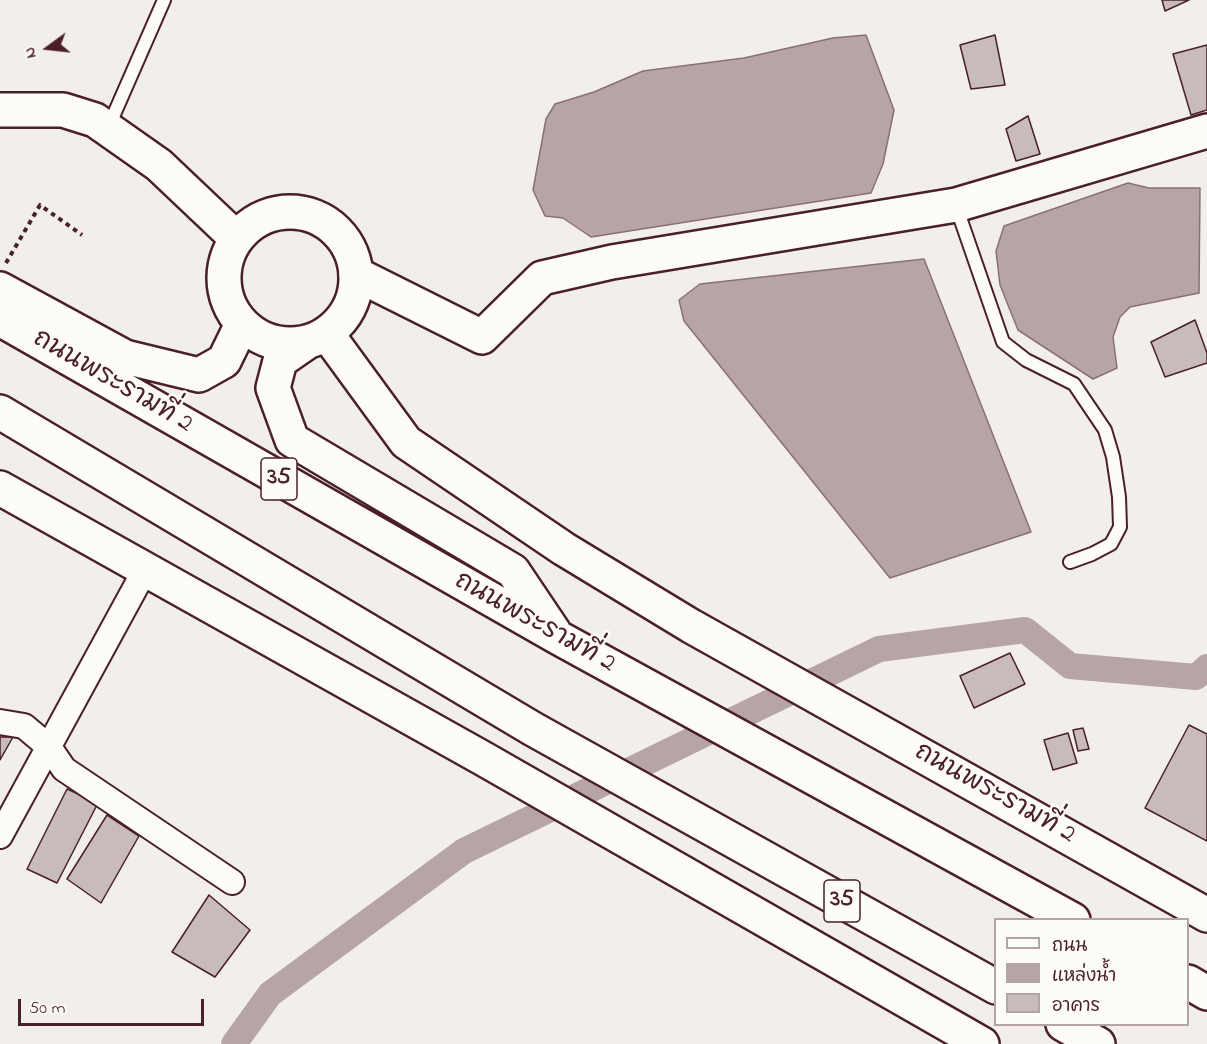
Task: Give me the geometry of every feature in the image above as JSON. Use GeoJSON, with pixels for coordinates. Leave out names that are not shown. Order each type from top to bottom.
{"type":"FeatureCollection","features":[{"type":"Feature","properties":{"kind":"main road"},"geometry":{"type":"LineString","coordinates":[[0,110],[63,110],[95,120],[159,165],[236,238]]}},
{"type":"Feature","properties":{"kind":"main road"},"geometry":{"type":"LineString","coordinates":[[356,274],[482,337],[542,278],[612,262],[956,205],[1207,131]]}},
{"type":"Feature","properties":{"kind":"main road"},"geometry":{"type":"LineString","coordinates":[[316,338],[283,344],[261,337],[242,324],[229,304],[224,282],[226,258],[236,238],[253,222],[274,212],[298,211],[320,218],[338,232],[345,241],[351,251],[356,274],[354,296],[344,318],[316,338],[280,361],[273,388],[292,440],[513,571],[559,638]]}},
{"type":"Feature","properties":{"kind":"main road"},"geometry":{"type":"LineString","coordinates":[[3,277],[125,357],[198,375],[224,361],[242,324]]}},
{"type":"Feature","properties":{"kind":"main road","name":"ถนนพระรามที่ 2"},"geometry":{"type":"LineString","coordinates":[[0,319],[559,638],[1069,918]]}},
{"type":"Feature","properties":{"kind":"main road","name":"ถนนพระรามที่ 2"},"geometry":{"type":"LineString","coordinates":[[316,338],[406,442],[564,549],[745,656],[1207,915]]}},
{"type":"Feature","properties":{"kind":"main road","name":"35"},"geometry":{"type":"LineString","coordinates":[[0,412],[533,729],[994,986]]}},
{"type":"Feature","properties":{"kind":"main road","name":"35"},"geometry":{"type":"LineString","coordinates":[[0,488],[484,759],[982,1044]]}},
{"type":"Feature","properties":{"kind":"main road"},"geometry":{"type":"LineString","coordinates":[[1189,983],[1207,993]]}},
{"type":"Feature","properties":{"kind":"main road"},"geometry":{"type":"LineString","coordinates":[[1066,1026],[1098,1044]]}},
{"type":"Feature","properties":{"kind":"street"},"geometry":{"type":"LineString","coordinates":[[0,836],[145,570]]}},
{"type":"Feature","properties":{"kind":"street"},"geometry":{"type":"LineString","coordinates":[[0,722],[24,726],[49,747],[64,769],[232,882]]}},
{"type":"Feature","properties":{"kind":"lane"},"geometry":{"type":"LineString","coordinates":[[108,129],[164,0]]}},
{"type":"Feature","properties":{"kind":"lane"},"geometry":{"type":"LineString","coordinates":[[956,205],[1003,342],[1026,360],[1074,384],[1105,430],[1113,457],[1119,497],[1120,527],[1111,544],[1070,562]]}},
{"type":"Feature","properties":{"kind":"path"},"geometry":{"type":"LineString","coordinates":[[3,277],[40,205],[82,235]]}},
{"type":"Feature","properties":{"kind":"water"},"geometry":{"type":"Polygon","coordinates":[[[866,35],[894,110],[883,164],[871,193],[591,237],[563,218],[545,216],[533,190],[546,119],[555,104],[594,92],[643,71],[744,58],[833,38],[866,35]]]}},
{"type":"Feature","properties":{"kind":"water"},"geometry":{"type":"Polygon","coordinates":[[[1128,183],[1149,188],[1200,188],[1199,293],[1130,307],[1120,317],[1113,337],[1117,368],[1093,379],[1018,330],[1000,285],[996,251],[1004,226],[1128,183]]]}},
{"type":"Feature","properties":{"kind":"water"},"geometry":{"type":"Polygon","coordinates":[[[924,259],[1031,532],[890,578],[684,321],[679,300],[700,284],[924,259]]]}},
{"type":"Feature","properties":{"kind":"building"},"geometry":{"type":"Polygon","coordinates":[[[1162,0],[1189,0],[1165,11],[1162,0]]]}},
{"type":"Feature","properties":{"kind":"building"},"geometry":{"type":"Polygon","coordinates":[[[995,35],[1005,85],[971,89],[960,45],[995,35]]]}},
{"type":"Feature","properties":{"kind":"building"},"geometry":{"type":"Polygon","coordinates":[[[1207,45],[1207,110],[1191,115],[1173,54],[1207,45]]]}},
{"type":"Feature","properties":{"kind":"building"},"geometry":{"type":"Polygon","coordinates":[[[1028,116],[1040,154],[1016,161],[1006,129],[1028,116]]]}},
{"type":"Feature","properties":{"kind":"building"},"geometry":{"type":"Polygon","coordinates":[[[1195,320],[1207,353],[1207,363],[1165,377],[1151,342],[1195,320]]]}},
{"type":"Feature","properties":{"kind":"building"},"geometry":{"type":"Polygon","coordinates":[[[1010,653],[1025,684],[974,708],[960,676],[1010,653]]]}},
{"type":"Feature","properties":{"kind":"building"},"geometry":{"type":"Polygon","coordinates":[[[1189,725],[1207,734],[1207,841],[1145,808],[1189,725]]]}},
{"type":"Feature","properties":{"kind":"building"},"geometry":{"type":"Polygon","coordinates":[[[1083,728],[1089,749],[1078,751],[1073,730],[1083,728]]]}},
{"type":"Feature","properties":{"kind":"building"},"geometry":{"type":"Polygon","coordinates":[[[1068,733],[1077,763],[1053,770],[1044,740],[1068,733]]]}},
{"type":"Feature","properties":{"kind":"building"},"geometry":{"type":"Polygon","coordinates":[[[0,737],[13,737],[0,760],[0,737]]]}},
{"type":"Feature","properties":{"kind":"building"},"geometry":{"type":"Polygon","coordinates":[[[67,789],[98,803],[57,883],[27,869],[67,789]]]}},
{"type":"Feature","properties":{"kind":"building"},"geometry":{"type":"Polygon","coordinates":[[[107,815],[139,836],[101,903],[67,879],[107,815]]]}},
{"type":"Feature","properties":{"kind":"building"},"geometry":{"type":"Polygon","coordinates":[[[209,895],[250,930],[215,977],[172,952],[209,895]]]}},
{"type":"Feature","properties":{"kind":"waterway"},"geometry":{"type":"LineString","coordinates":[[234,1044],[270,994],[464,851],[879,649],[1025,630],[1070,666],[1196,677],[1207,667]]}}]}
